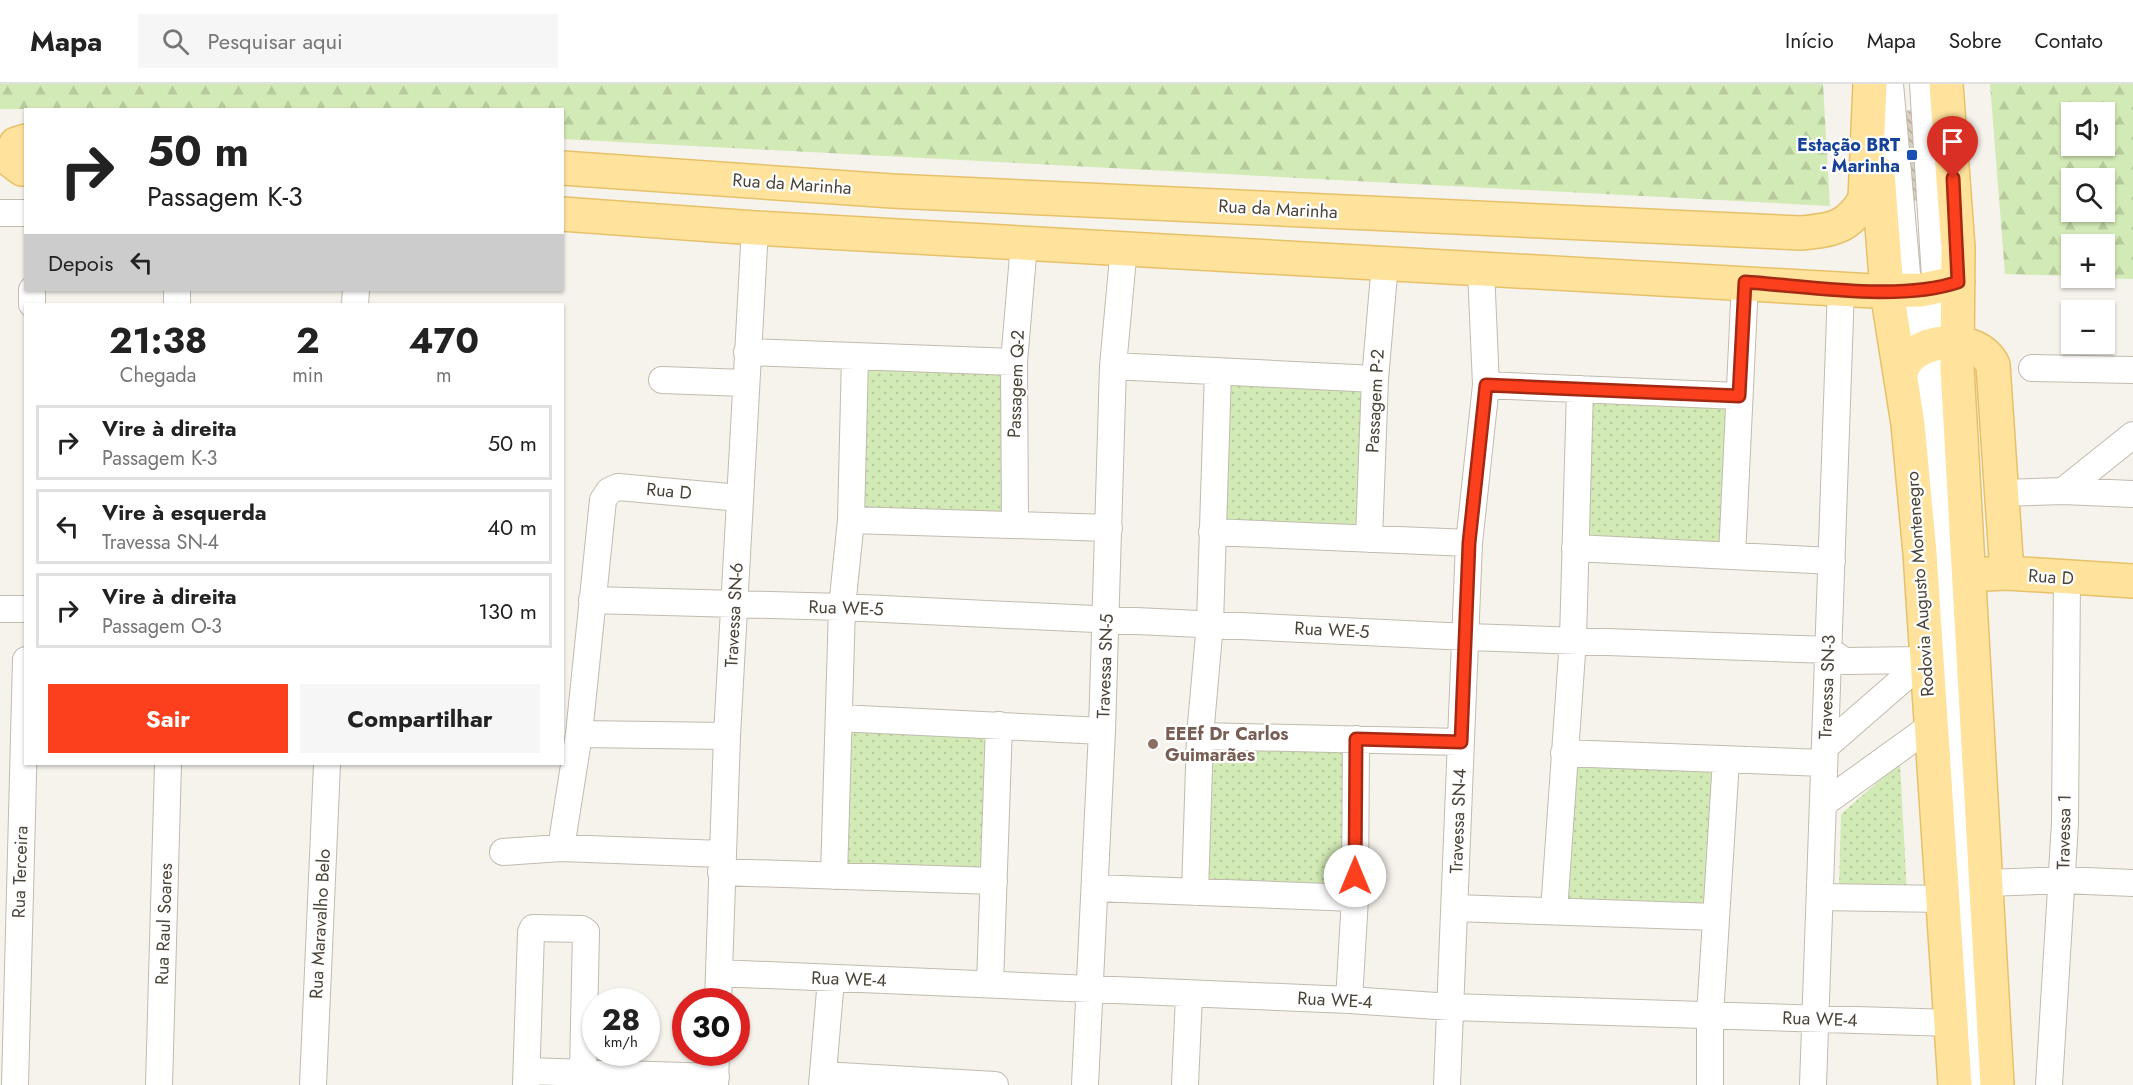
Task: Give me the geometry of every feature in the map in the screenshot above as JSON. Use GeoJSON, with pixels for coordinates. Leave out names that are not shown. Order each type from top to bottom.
{"type":"FeatureCollection","features":[{"type":"Feature","properties":{"kind":"main road","name":"Rua da Marinha"},"geometry":{"type":"LineString","coordinates":[[564,168],[941,193],[1789,233],[1827,231],[1844,225],[1857,214],[1864,199],[1871,84]]}},
{"type":"Feature","properties":{"kind":"main road","name":"Rodovia Augusto Montenegro"},"geometry":{"type":"LineString","coordinates":[[1871,84],[1923,288],[1929,357],[1965,526],[1997,1085]]}},
{"type":"Feature","properties":{"kind":"main road","name":"Rodovia Augusto Montenegro"},"geometry":{"type":"LineString","coordinates":[[1946,84],[1923,288],[1929,357],[1920,553],[1925,660],[1944,899],[1955,1085]]}},
{"type":"Feature","properties":{"kind":"main road"},"geometry":{"type":"LineString","coordinates":[[0,127],[24,129]]}},
{"type":"Feature","properties":{"kind":"main road"},"geometry":{"type":"LineString","coordinates":[[798,231],[875,223],[946,224],[956,219],[960,211],[960,203],[941,193]]}},
{"type":"Feature","properties":{"kind":"main road"},"geometry":{"type":"LineString","coordinates":[[564,214],[798,231],[1481,270],[1841,288],[1923,288]]}},
{"type":"Feature","properties":{"kind":"main road"},"geometry":{"type":"LineString","coordinates":[[1929,357],[1982,350],[1993,365],[2007,573]]}},
{"type":"Feature","properties":{"kind":"main road"},"geometry":{"type":"LineString","coordinates":[[1965,526],[1999,450]]}},
{"type":"Feature","properties":{"kind":"main road","name":"Rua D"},"geometry":{"type":"LineString","coordinates":[[1969,577],[2007,573],[2067,579],[2133,581]]}},
{"type":"Feature","properties":{"kind":"street"},"geometry":{"type":"LineString","coordinates":[[1890,84],[1923,288]]}},
{"type":"Feature","properties":{"kind":"street"},"geometry":{"type":"LineString","coordinates":[[1923,84],[1923,288]]}},
{"type":"Feature","properties":{"kind":"street"},"geometry":{"type":"LineString","coordinates":[[0,213],[24,213]]}},
{"type":"Feature","properties":{"kind":"street","name":"Travessa SN-6"},"geometry":{"type":"LineString","coordinates":[[718,988],[727,736],[755,228]]}},
{"type":"Feature","properties":{"kind":"street","name":"Passagem Q-2"},"geometry":{"type":"LineString","coordinates":[[1015,524],[1014,362],[1024,244]]}},
{"type":"Feature","properties":{"kind":"street","name":"Travessa SN-5"},"geometry":{"type":"LineString","coordinates":[[1085,1085],[1107,618],[1113,366],[1124,248]]}},
{"type":"Feature","properties":{"kind":"street","name":"Passagem P-2"},"geometry":{"type":"LineString","coordinates":[[1369,539],[1375,379],[1385,263]]}},
{"type":"Feature","properties":{"kind":"street","name":"Travessa SN-4"},"geometry":{"type":"LineString","coordinates":[[1448,1085],[1469,543],[1486,385],[1481,270]]}},
{"type":"Feature","properties":{"kind":"street"},"geometry":{"type":"LineString","coordinates":[[1732,556],[1745,282]]}},
{"type":"Feature","properties":{"kind":"street","name":"Travessa SN-3"},"geometry":{"type":"LineString","coordinates":[[1813,1085],[1841,288]]}},
{"type":"Feature","properties":{"kind":"street"},"geometry":{"type":"LineString","coordinates":[[747,352],[1014,362]]}},
{"type":"Feature","properties":{"kind":"street"},"geometry":{"type":"LineString","coordinates":[[834,876],[842,607],[851,520],[855,357]]}},
{"type":"Feature","properties":{"kind":"street"},"geometry":{"type":"LineString","coordinates":[[1929,357],[1977,1085]]}},
{"type":"Feature","properties":{"kind":"street"},"geometry":{"type":"LineString","coordinates":[[1113,366],[1375,379]]}},
{"type":"Feature","properties":{"kind":"street"},"geometry":{"type":"LineString","coordinates":[[2032,368],[2133,370]]}},
{"type":"Feature","properties":{"kind":"street"},"geometry":{"type":"LineString","coordinates":[[1195,892],[1200,735],[1210,623],[1218,371]]}},
{"type":"Feature","properties":{"kind":"street"},"geometry":{"type":"LineString","coordinates":[[662,380],[746,383]]}},
{"type":"Feature","properties":{"kind":"street"},"geometry":{"type":"LineString","coordinates":[[1486,385],[1739,396]]}},
{"type":"Feature","properties":{"kind":"street"},"geometry":{"type":"LineString","coordinates":[[1554,911],[1563,753],[1573,639],[1580,389]]}},
{"type":"Feature","properties":{"kind":"street"},"geometry":{"type":"LineString","coordinates":[[2063,491],[2133,435]]}},
{"type":"Feature","properties":{"kind":"street","name":"Rua D"},"geometry":{"type":"LineString","coordinates":[[592,600],[603,500],[609,491],[618,487],[740,498]]}},
{"type":"Feature","properties":{"kind":"street"},"geometry":{"type":"LineString","coordinates":[[2002,493],[2063,491],[2133,494]]}},
{"type":"Feature","properties":{"kind":"street"},"geometry":{"type":"LineString","coordinates":[[851,520],[1109,528]]}},
{"type":"Feature","properties":{"kind":"street"},"geometry":{"type":"LineString","coordinates":[[1212,532],[1469,543]]}},
{"type":"Feature","properties":{"kind":"street"},"geometry":{"type":"LineString","coordinates":[[1575,548],[1832,561]]}},
{"type":"Feature","properties":{"kind":"street","name":"Travessa 1"},"geometry":{"type":"LineString","coordinates":[[2049,1085],[2062,880],[2067,579]]}},
{"type":"Feature","properties":{"kind":"street"},"geometry":{"type":"LineString","coordinates":[[561,848],[579,734],[592,600]]}},
{"type":"Feature","properties":{"kind":"street","name":"Rua WE-5"},"geometry":{"type":"LineString","coordinates":[[592,600],[842,607],[1467,637],[1573,639],[1829,650],[1844,661],[1925,660]]}},
{"type":"Feature","properties":{"kind":"street"},"geometry":{"type":"LineString","coordinates":[[0,609],[24,609]]}},
{"type":"Feature","properties":{"kind":"street"},"geometry":{"type":"LineString","coordinates":[[1563,753],[1726,760],[1824,755],[1925,660]]}},
{"type":"Feature","properties":{"kind":"street","name":"Rua Terceira"},"geometry":{"type":"LineString","coordinates":[[15,1085],[8,992],[11,742],[24,671]]}},
{"type":"Feature","properties":{"kind":"street"},"geometry":{"type":"LineString","coordinates":[[838,718],[1102,730]]}},
{"type":"Feature","properties":{"kind":"street"},"geometry":{"type":"LineString","coordinates":[[990,984],[999,725]]}},
{"type":"Feature","properties":{"kind":"street"},"geometry":{"type":"LineString","coordinates":[[1823,804],[1931,726]]}},
{"type":"Feature","properties":{"kind":"street"},"geometry":{"type":"LineString","coordinates":[[579,734],[727,736]]}},
{"type":"Feature","properties":{"kind":"street"},"geometry":{"type":"LineString","coordinates":[[1200,735],[1461,742]]}},
{"type":"Feature","properties":{"kind":"street"},"geometry":{"type":"LineString","coordinates":[[1349,1000],[1355,898],[1356,739]]}},
{"type":"Feature","properties":{"kind":"street"},"geometry":{"type":"LineString","coordinates":[[1710,1085],[1710,1015],[1726,760]]}},
{"type":"Feature","properties":{"kind":"street","name":"Rua Raul Soares"},"geometry":{"type":"LineString","coordinates":[[159,1085],[168,765]]}},
{"type":"Feature","properties":{"kind":"street","name":"Rua Maravalho Belo"},"geometry":{"type":"LineString","coordinates":[[313,1085],[327,765]]}},
{"type":"Feature","properties":{"kind":"street"},"geometry":{"type":"LineString","coordinates":[[503,852],[561,848],[834,876],[994,881]]}},
{"type":"Feature","properties":{"kind":"street"},"geometry":{"type":"LineString","coordinates":[[1987,883],[2062,880],[2133,883]]}},
{"type":"Feature","properties":{"kind":"street"},"geometry":{"type":"LineString","coordinates":[[1095,888],[1355,898]]}},
{"type":"Feature","properties":{"kind":"street"},"geometry":{"type":"LineString","coordinates":[[1820,897],[1944,899]]}},
{"type":"Feature","properties":{"kind":"street"},"geometry":{"type":"LineString","coordinates":[[1455,908],[1716,917]]}},
{"type":"Feature","properties":{"kind":"street"},"geometry":{"type":"LineString","coordinates":[[583,1072],[586,932],[582,929],[533,928],[531,932],[527,1078],[583,1072],[716,1072]]}},
{"type":"Feature","properties":{"kind":"street","name":"Rua WE-4"},"geometry":{"type":"LineString","coordinates":[[719,973],[1189,995],[1349,1000],[1451,1007],[1951,1023]]}},
{"type":"Feature","properties":{"kind":"street"},"geometry":{"type":"LineString","coordinates":[[831,979],[823,1080],[995,1085]]}},
{"type":"Feature","properties":{"kind":"street"},"geometry":{"type":"LineString","coordinates":[[1185,1085],[1189,995]]}},
{"type":"Feature","properties":{"kind":"green space"},"geometry":{"type":"Polygon","coordinates":[[[0,84],[1823,84],[1830,206],[564,139],[564,108],[0,109],[0,84]]]}},
{"type":"Feature","properties":{"kind":"green space"},"geometry":{"type":"Polygon","coordinates":[[[1990,84],[2133,84],[2133,279],[2115,278],[2115,234],[2061,234],[2061,276],[2005,274],[1990,84]]]}},
{"type":"Feature","properties":{"kind":"green space"},"geometry":{"type":"Polygon","coordinates":[[[855,357],[1014,362],[1015,524],[851,520],[855,357]]]}},
{"type":"Feature","properties":{"kind":"green space"},"geometry":{"type":"Polygon","coordinates":[[[1218,371],[1375,379],[1369,539],[1212,532],[1218,371]]]}},
{"type":"Feature","properties":{"kind":"green space"},"geometry":{"type":"Polygon","coordinates":[[[1580,389],[1739,396],[1732,556],[1575,548],[1580,389]]]}},
{"type":"Feature","properties":{"kind":"green space"},"geometry":{"type":"Polygon","coordinates":[[[839,718],[999,725],[994,881],[834,876],[839,718]]]}},
{"type":"Feature","properties":{"kind":"green space"},"geometry":{"type":"Polygon","coordinates":[[[1200,736],[1356,739],[1355,898],[1195,892],[1200,736]]]}},
{"type":"Feature","properties":{"kind":"green space"},"geometry":{"type":"Polygon","coordinates":[[[1564,753],[1726,760],[1716,917],[1554,911],[1564,753]]]}},
{"type":"Feature","properties":{"kind":"green space"},"geometry":{"type":"Polygon","coordinates":[[[1900,763],[1907,894],[1839,886],[1841,814],[1900,763]]]}},
{"type":"Feature","properties":{"kind":"building","name":"Estação BRT - Marinha"},"geometry":{"type":"Polygon","coordinates":[[[1921,110],[1927,199],[1903,201],[1897,112],[1921,110]]]}},
{"type":"Feature","properties":{"kind":"place","name":"Estação BRT - Marinha"},"geometry":{"type":"Point","coordinates":[1912,155]}},
{"type":"Feature","properties":{"kind":"place","name":"EEEf Dr Carlos Guimarães"},"geometry":{"type":"Point","coordinates":[1153,744]}},
{"type":"Feature","properties":{"kind":"route"},"geometry":{"type":"LineString","coordinates":[[1355,876],[1356,739],[1461,742],[1469,543],[1486,385],[1739,396],[1745,282],[1874,291],[1923,290],[1958,282],[1953,178]]}}]}
